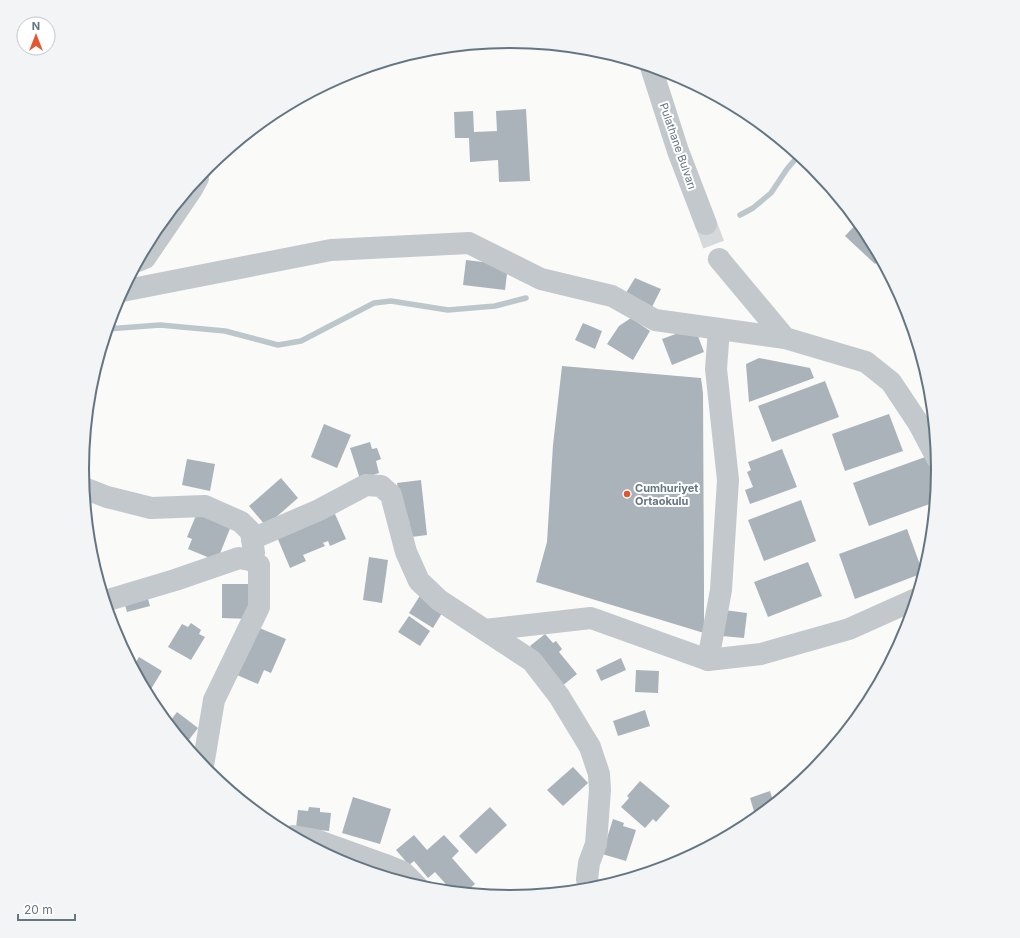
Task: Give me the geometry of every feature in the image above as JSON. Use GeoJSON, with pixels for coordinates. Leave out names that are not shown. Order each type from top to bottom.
{"type":"FeatureCollection","features":[{"type":"Feature","properties":{"kind":"street","name":"Pulathane Bulvarı"},"geometry":{"type":"LineString","coordinates":[[653,73],[678,151],[706,224]]}},
{"type":"Feature","properties":{"kind":"street"},"geometry":{"type":"LineString","coordinates":[[145,258],[171,221]]}},
{"type":"Feature","properties":{"kind":"street"},"geometry":{"type":"LineString","coordinates":[[129,290],[331,250],[468,243],[541,279],[612,296],[655,320],[785,338],[866,362],[891,382],[928,426]]}},
{"type":"Feature","properties":{"kind":"street"},"geometry":{"type":"LineString","coordinates":[[719,259],[785,338]]}},
{"type":"Feature","properties":{"kind":"street"},"geometry":{"type":"LineString","coordinates":[[708,660],[721,590],[728,480],[716,369],[719,329]]}},
{"type":"Feature","properties":{"kind":"street"},"geometry":{"type":"LineString","coordinates":[[891,382],[919,424],[930,445]]}},
{"type":"Feature","properties":{"kind":"street"},"geometry":{"type":"LineString","coordinates":[[252,539],[319,510],[366,485],[381,486],[391,495],[406,552],[419,581],[439,600],[532,661],[559,696],[590,746],[599,774],[600,790],[596,844],[589,863],[589,882]]}},
{"type":"Feature","properties":{"kind":"street"},"geometry":{"type":"LineString","coordinates":[[90,490],[107,497],[151,508],[204,506],[241,522],[251,532],[254,553],[259,565],[259,607],[214,700],[204,759]]}},
{"type":"Feature","properties":{"kind":"street"},"geometry":{"type":"LineString","coordinates":[[109,599],[175,580],[238,558],[250,560],[259,565]]}},
{"type":"Feature","properties":{"kind":"street"},"geometry":{"type":"LineString","coordinates":[[485,630],[590,618],[708,660],[761,654],[849,629],[910,602]]}},
{"type":"Feature","properties":{"kind":"street"},"geometry":{"type":"LineString","coordinates":[[308,839],[316,840],[383,864],[403,872],[409,878]]}},
{"type":"Feature","properties":{"kind":"building"},"geometry":{"type":"Polygon","coordinates":[[[526,109],[530,181],[499,182],[498,160],[470,162],[469,138],[455,138],[454,112],[473,111],[474,132],[497,131],[496,111],[526,109]]]}},
{"type":"Feature","properties":{"kind":"building"},"geometry":{"type":"Polygon","coordinates":[[[854,227],[877,262],[875,264],[845,236],[854,227]]]}},
{"type":"Feature","properties":{"kind":"building"},"geometry":{"type":"Polygon","coordinates":[[[466,260],[508,265],[505,290],[463,285],[466,260]]]}},
{"type":"Feature","properties":{"kind":"building"},"geometry":{"type":"Polygon","coordinates":[[[635,278],[661,289],[651,309],[624,296],[635,278]]]}},
{"type":"Feature","properties":{"kind":"building"},"geometry":{"type":"Polygon","coordinates":[[[631,318],[650,331],[633,360],[607,344],[619,326],[631,318]]]}},
{"type":"Feature","properties":{"kind":"building"},"geometry":{"type":"Polygon","coordinates":[[[583,323],[602,331],[595,349],[575,340],[583,323]]]}},
{"type":"Feature","properties":{"kind":"building"},"geometry":{"type":"Polygon","coordinates":[[[684,331],[696,331],[704,352],[672,365],[662,339],[684,331]]]}},
{"type":"Feature","properties":{"kind":"building"},"geometry":{"type":"Polygon","coordinates":[[[759,358],[810,368],[814,378],[749,402],[746,364],[759,358]]]}},
{"type":"Feature","properties":{"kind":"building","name":"Cumhuriyet Ortaokulu"},"geometry":{"type":"Polygon","coordinates":[[[562,366],[701,378],[703,393],[704,633],[536,582],[547,542],[553,445],[562,366]]]}},
{"type":"Feature","properties":{"kind":"building"},"geometry":{"type":"Polygon","coordinates":[[[825,381],[839,417],[772,442],[758,406],[825,381]]]}},
{"type":"Feature","properties":{"kind":"building"},"geometry":{"type":"Polygon","coordinates":[[[889,414],[903,451],[845,471],[832,434],[889,414]]]}},
{"type":"Feature","properties":{"kind":"building"},"geometry":{"type":"Polygon","coordinates":[[[324,424],[351,435],[337,468],[311,457],[324,424]]]}},
{"type":"Feature","properties":{"kind":"building"},"geometry":{"type":"Polygon","coordinates":[[[370,442],[372,449],[377,448],[381,459],[376,461],[379,473],[360,479],[350,448],[370,442]]]}},
{"type":"Feature","properties":{"kind":"building"},"geometry":{"type":"Polygon","coordinates":[[[782,449],[797,487],[750,504],[745,490],[753,487],[747,472],[751,470],[748,462],[782,449]]]}},
{"type":"Feature","properties":{"kind":"building"},"geometry":{"type":"Polygon","coordinates":[[[928,456],[931,464],[929,504],[869,526],[853,483],[928,456]]]}},
{"type":"Feature","properties":{"kind":"building"},"geometry":{"type":"Polygon","coordinates":[[[187,459],[215,464],[210,491],[182,485],[187,459]]]}},
{"type":"Feature","properties":{"kind":"building"},"geometry":{"type":"Polygon","coordinates":[[[281,478],[298,498],[266,526],[249,506],[281,478]]]}},
{"type":"Feature","properties":{"kind":"building"},"geometry":{"type":"Polygon","coordinates":[[[421,480],[427,535],[411,537],[409,520],[402,521],[397,483],[421,480]]]}},
{"type":"Feature","properties":{"kind":"building"},"geometry":{"type":"Polygon","coordinates":[[[801,500],[816,541],[764,561],[748,520],[801,500]]]}},
{"type":"Feature","properties":{"kind":"building"},"geometry":{"type":"Polygon","coordinates":[[[197,513],[231,526],[217,561],[188,549],[192,539],[187,537],[197,513]]]}},
{"type":"Feature","properties":{"kind":"building"},"geometry":{"type":"Polygon","coordinates":[[[335,514],[346,539],[330,546],[328,541],[323,543],[325,546],[303,555],[306,561],[290,568],[277,537],[335,514]]]}},
{"type":"Feature","properties":{"kind":"building"},"geometry":{"type":"Polygon","coordinates":[[[907,529],[920,565],[918,575],[855,599],[839,554],[907,529]]]}},
{"type":"Feature","properties":{"kind":"building"},"geometry":{"type":"Polygon","coordinates":[[[369,557],[388,560],[382,603],[363,600],[369,557]]]}},
{"type":"Feature","properties":{"kind":"building"},"geometry":{"type":"Polygon","coordinates":[[[808,562],[822,596],[768,617],[754,582],[808,562]]]}},
{"type":"Feature","properties":{"kind":"building"},"geometry":{"type":"Polygon","coordinates":[[[222,584],[255,584],[250,619],[222,618],[222,584]]]}},
{"type":"Feature","properties":{"kind":"building"},"geometry":{"type":"Polygon","coordinates":[[[146,592],[150,606],[127,612],[123,598],[146,592]]]}},
{"type":"Feature","properties":{"kind":"building"},"geometry":{"type":"Polygon","coordinates":[[[421,594],[445,608],[433,628],[409,613],[421,594]]]}},
{"type":"Feature","properties":{"kind":"building"},"geometry":{"type":"Polygon","coordinates":[[[724,610],[747,613],[744,638],[722,636],[724,610]]]}},
{"type":"Feature","properties":{"kind":"building"},"geometry":{"type":"Polygon","coordinates":[[[409,616],[430,631],[420,646],[398,632],[409,616]]]}},
{"type":"Feature","properties":{"kind":"building"},"geometry":{"type":"Polygon","coordinates":[[[191,623],[201,630],[199,634],[205,637],[191,660],[168,647],[182,624],[188,627],[191,623]]]}},
{"type":"Feature","properties":{"kind":"building"},"geometry":{"type":"Polygon","coordinates":[[[257,627],[286,639],[271,673],[264,670],[258,684],[237,675],[257,627]]]}},
{"type":"Feature","properties":{"kind":"building"},"geometry":{"type":"Polygon","coordinates":[[[545,634],[553,643],[556,641],[562,649],[559,652],[577,674],[562,686],[530,646],[545,634]]]}},
{"type":"Feature","properties":{"kind":"building"},"geometry":{"type":"Polygon","coordinates":[[[139,657],[162,671],[151,689],[145,679],[136,662],[139,657]]]}},
{"type":"Feature","properties":{"kind":"building"},"geometry":{"type":"Polygon","coordinates":[[[621,658],[626,670],[601,681],[596,670],[621,658]]]}},
{"type":"Feature","properties":{"kind":"building"},"geometry":{"type":"Polygon","coordinates":[[[636,670],[659,671],[658,693],[635,692],[636,670]]]}},
{"type":"Feature","properties":{"kind":"building"},"geometry":{"type":"Polygon","coordinates":[[[645,710],[650,726],[618,736],[613,721],[645,710]]]}},
{"type":"Feature","properties":{"kind":"building"},"geometry":{"type":"Polygon","coordinates":[[[177,712],[198,728],[188,741],[172,719],[177,712]]]}},
{"type":"Feature","properties":{"kind":"building"},"geometry":{"type":"Polygon","coordinates":[[[573,767],[588,783],[563,806],[547,790],[573,767]]]}},
{"type":"Feature","properties":{"kind":"building"},"geometry":{"type":"Polygon","coordinates":[[[640,781],[670,806],[656,822],[653,819],[645,828],[621,807],[629,798],[627,796],[640,781]]]}},
{"type":"Feature","properties":{"kind":"building"},"geometry":{"type":"Polygon","coordinates":[[[770,791],[772,798],[754,812],[750,798],[770,791]]]}},
{"type":"Feature","properties":{"kind":"building"},"geometry":{"type":"Polygon","coordinates":[[[353,797],[391,809],[380,844],[342,833],[353,797]]]}},
{"type":"Feature","properties":{"kind":"building"},"geometry":{"type":"Polygon","coordinates":[[[309,807],[320,808],[320,812],[331,813],[329,831],[296,828],[298,810],[308,811],[309,807]]]}},
{"type":"Feature","properties":{"kind":"building"},"geometry":{"type":"Polygon","coordinates":[[[490,807],[507,825],[476,854],[459,836],[490,807]]]}},
{"type":"Feature","properties":{"kind":"building"},"geometry":{"type":"Polygon","coordinates":[[[613,819],[624,823],[623,826],[636,830],[626,861],[602,854],[613,819]]]}},
{"type":"Feature","properties":{"kind":"building"},"geometry":{"type":"Polygon","coordinates":[[[414,835],[427,850],[444,835],[459,851],[452,858],[475,884],[471,888],[446,885],[435,872],[428,878],[414,861],[409,865],[396,850],[414,835]]]}},
{"type":"Feature","properties":{"kind":"waterway"},"geometry":{"type":"LineString","coordinates":[[740,215],[753,208],[771,193],[795,159]]}},
{"type":"Feature","properties":{"kind":"waterway"},"geometry":{"type":"LineString","coordinates":[[113,329],[160,325],[225,331],[278,345],[301,341],[374,303],[391,301],[448,310],[495,306],[526,298]]}},
{"type":"Feature","properties":{"kind":"tunnel"},"geometry":{"type":"LineString","coordinates":[[706,224],[719,259]]}},
{"type":"Feature","properties":{"kind":"place","name":"Cumhuriyet Ortaokulu"},"geometry":{"type":"Point","coordinates":[627,494]}}]}
